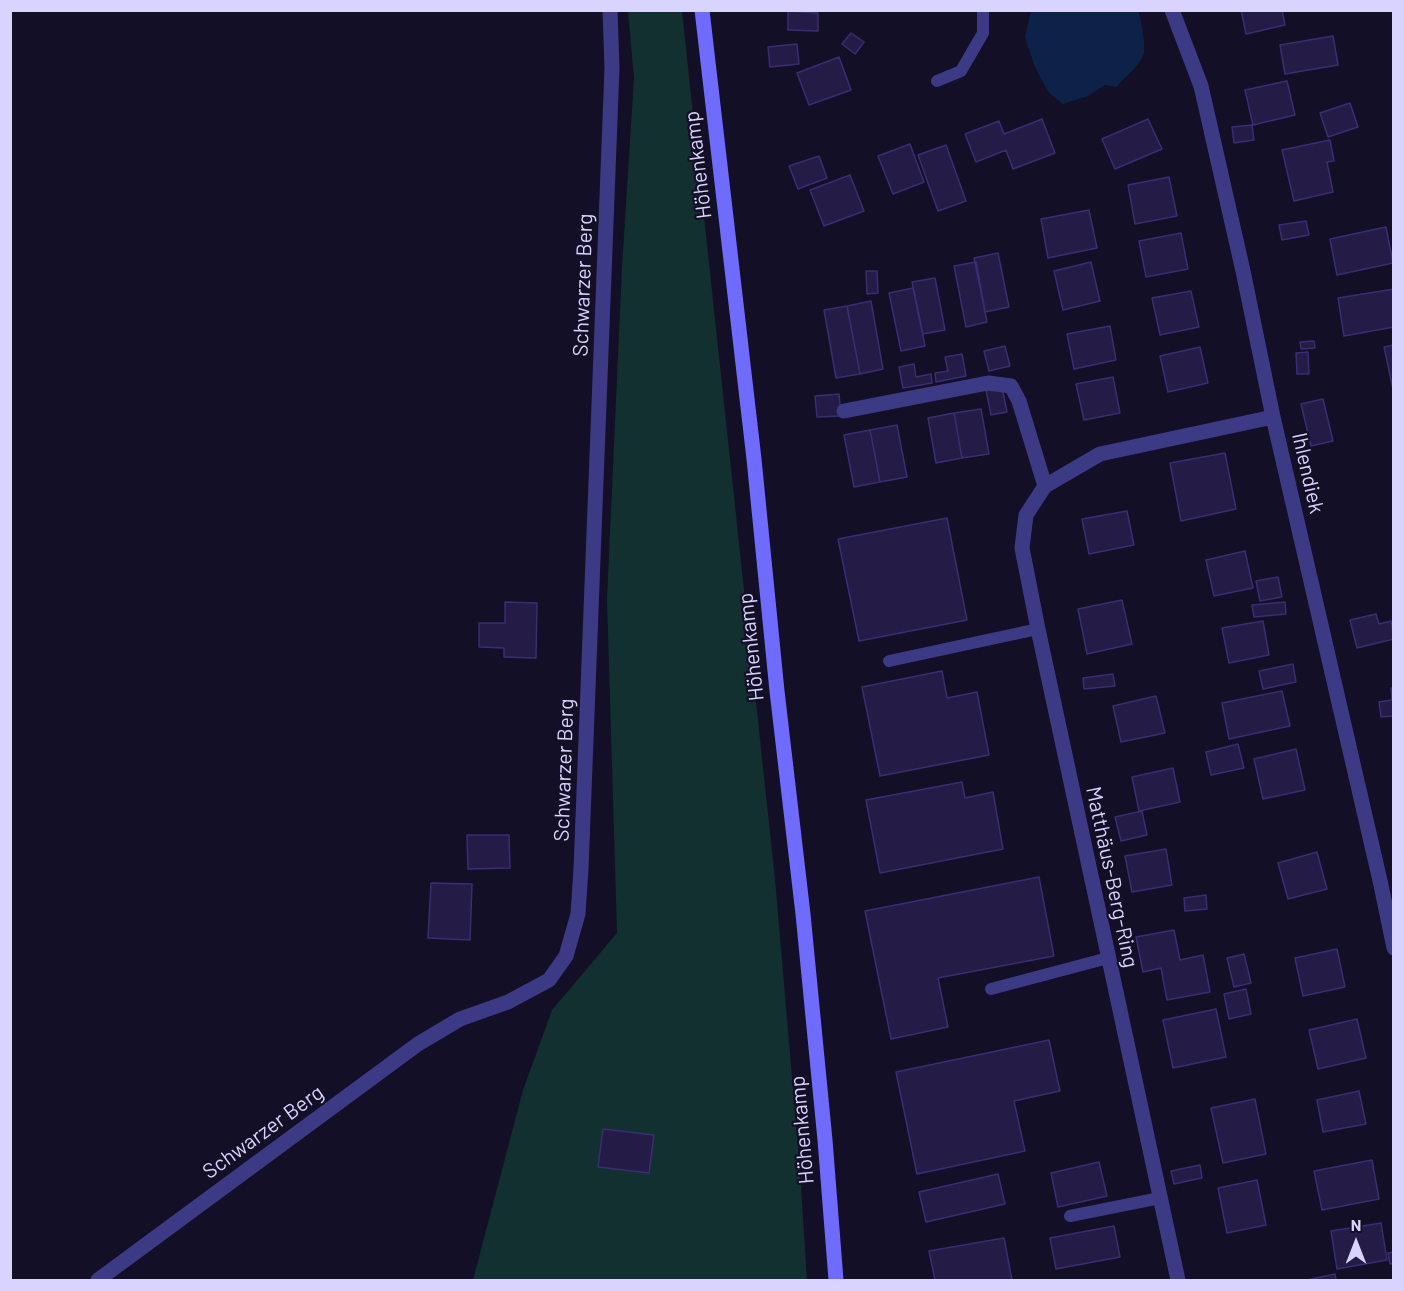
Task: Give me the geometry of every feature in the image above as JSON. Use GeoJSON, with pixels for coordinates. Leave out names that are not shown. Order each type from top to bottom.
{"type":"FeatureCollection","features":[{"type":"Feature","properties":{"kind":"main road","name":"Höhenkamp"},"geometry":{"type":"LineString","coordinates":[[702,10],[754,459],[777,691],[803,914],[836,1281]]}},
{"type":"Feature","properties":{"kind":"street","name":"Schwarzer Berg"},"geometry":{"type":"LineString","coordinates":[[98,1281],[418,1044],[460,1019],[508,1002],[549,980],[566,956],[578,914],[581,869],[612,68],[610,10]]}},
{"type":"Feature","properties":{"kind":"street","name":"Ihlendiek"},"geometry":{"type":"LineString","coordinates":[[1172,10],[1201,86],[1273,417],[1394,948]]}},
{"type":"Feature","properties":{"kind":"street"},"geometry":{"type":"LineString","coordinates":[[844,411],[988,383],[1011,386],[1019,401],[1046,486]]}},
{"type":"Feature","properties":{"kind":"street","name":"Matthäus-Berg-Ring"},"geometry":{"type":"LineString","coordinates":[[1178,1281],[1022,548],[1026,515],[1046,486],[1100,454],[1273,417]]}},
{"type":"Feature","properties":{"kind":"lane"},"geometry":{"type":"LineString","coordinates":[[937,81],[961,71],[982,33],[983,10]]}},
{"type":"Feature","properties":{"kind":"lane"},"geometry":{"type":"LineString","coordinates":[[889,661],[1038,629]]}},
{"type":"Feature","properties":{"kind":"lane"},"geometry":{"type":"LineString","coordinates":[[991,989],[1108,958]]}},
{"type":"Feature","properties":{"kind":"lane"},"geometry":{"type":"LineString","coordinates":[[1070,1216],[1160,1198]]}},
{"type":"Feature","properties":{"kind":"green space"},"geometry":{"type":"Polygon","coordinates":[[[628,11],[682,11],[775,879],[807,1280],[473,1280],[523,1090],[552,1010],[617,933],[607,599],[622,267],[634,78],[628,11]]]}},
{"type":"Feature","properties":{"kind":"water"},"geometry":{"type":"Polygon","coordinates":[[[1031,11],[1138,11],[1143,32],[1144,53],[1136,67],[1116,87],[1105,85],[1088,96],[1063,104],[1048,92],[1035,67],[1025,37],[1031,11]]]}},
{"type":"Feature","properties":{"kind":"building"},"geometry":{"type":"Polygon","coordinates":[[[1241,10],[1282,10],[1285,25],[1246,34],[1241,10]]]}},
{"type":"Feature","properties":{"kind":"building"},"geometry":{"type":"Polygon","coordinates":[[[788,11],[818,13],[818,31],[788,30],[788,11]]]}},
{"type":"Feature","properties":{"kind":"building"},"geometry":{"type":"Polygon","coordinates":[[[851,33],[864,42],[855,54],[842,44],[851,33]]]}},
{"type":"Feature","properties":{"kind":"building"},"geometry":{"type":"Polygon","coordinates":[[[1333,36],[1338,65],[1285,74],[1280,45],[1333,36]]]}},
{"type":"Feature","properties":{"kind":"building"},"geometry":{"type":"Polygon","coordinates":[[[797,44],[799,64],[770,67],[768,47],[797,44]]]}},
{"type":"Feature","properties":{"kind":"building"},"geometry":{"type":"Polygon","coordinates":[[[839,57],[851,90],[809,105],[797,73],[839,57]]]}},
{"type":"Feature","properties":{"kind":"building"},"geometry":{"type":"Polygon","coordinates":[[[1287,81],[1295,115],[1253,125],[1245,90],[1287,81]]]}},
{"type":"Feature","properties":{"kind":"building"},"geometry":{"type":"Polygon","coordinates":[[[1350,103],[1358,127],[1328,137],[1320,113],[1350,103]]]}},
{"type":"Feature","properties":{"kind":"building"},"geometry":{"type":"Polygon","coordinates":[[[1042,119],[1055,153],[1013,169],[1006,150],[976,162],[965,134],[999,121],[1004,134],[1042,119]]]}},
{"type":"Feature","properties":{"kind":"building"},"geometry":{"type":"Polygon","coordinates":[[[1148,119],[1162,149],[1115,169],[1102,139],[1148,119]]]}},
{"type":"Feature","properties":{"kind":"building"},"geometry":{"type":"Polygon","coordinates":[[[1252,125],[1254,140],[1234,143],[1232,127],[1252,125]]]}},
{"type":"Feature","properties":{"kind":"building"},"geometry":{"type":"Polygon","coordinates":[[[1330,140],[1334,161],[1327,162],[1333,192],[1294,201],[1282,150],[1330,140]]]}},
{"type":"Feature","properties":{"kind":"building"},"geometry":{"type":"Polygon","coordinates":[[[910,144],[924,182],[893,194],[878,156],[910,144]]]}},
{"type":"Feature","properties":{"kind":"building"},"geometry":{"type":"Polygon","coordinates":[[[946,145],[966,201],[938,211],[918,155],[946,145]]]}},
{"type":"Feature","properties":{"kind":"building"},"geometry":{"type":"Polygon","coordinates":[[[819,156],[827,178],[798,189],[789,166],[819,156]]]}},
{"type":"Feature","properties":{"kind":"building"},"geometry":{"type":"Polygon","coordinates":[[[850,175],[864,211],[824,226],[810,190],[850,175]]]}},
{"type":"Feature","properties":{"kind":"building"},"geometry":{"type":"Polygon","coordinates":[[[1169,177],[1177,216],[1135,224],[1128,185],[1169,177]]]}},
{"type":"Feature","properties":{"kind":"building"},"geometry":{"type":"Polygon","coordinates":[[[1089,210],[1097,248],[1048,258],[1041,219],[1089,210]]]}},
{"type":"Feature","properties":{"kind":"building"},"geometry":{"type":"Polygon","coordinates":[[[1306,221],[1309,235],[1282,240],[1279,225],[1306,221]]]}},
{"type":"Feature","properties":{"kind":"building"},"geometry":{"type":"Polygon","coordinates":[[[1386,227],[1393,263],[1337,275],[1330,239],[1386,227]]]}},
{"type":"Feature","properties":{"kind":"building"},"geometry":{"type":"Polygon","coordinates":[[[1181,233],[1188,269],[1146,277],[1139,241],[1181,233]]]}},
{"type":"Feature","properties":{"kind":"building"},"geometry":{"type":"Polygon","coordinates":[[[998,253],[1009,307],[985,312],[974,258],[998,253]]]}},
{"type":"Feature","properties":{"kind":"building"},"geometry":{"type":"Polygon","coordinates":[[[976,262],[987,322],[966,327],[954,266],[976,262]]]}},
{"type":"Feature","properties":{"kind":"building"},"geometry":{"type":"Polygon","coordinates":[[[1091,262],[1100,301],[1063,310],[1054,271],[1091,262]]]}},
{"type":"Feature","properties":{"kind":"building"},"geometry":{"type":"Polygon","coordinates":[[[866,271],[877,271],[878,293],[867,294],[866,271]]]}},
{"type":"Feature","properties":{"kind":"building"},"geometry":{"type":"Polygon","coordinates":[[[935,278],[945,330],[923,334],[912,282],[935,278]]]}},
{"type":"Feature","properties":{"kind":"building"},"geometry":{"type":"Polygon","coordinates":[[[913,288],[925,346],[901,351],[889,293],[913,288]]]}},
{"type":"Feature","properties":{"kind":"building"},"geometry":{"type":"Polygon","coordinates":[[[1394,289],[1394,327],[1344,336],[1338,298],[1394,289]]]}},
{"type":"Feature","properties":{"kind":"building"},"geometry":{"type":"Polygon","coordinates":[[[1191,291],[1199,327],[1160,335],[1152,298],[1191,291]]]}},
{"type":"Feature","properties":{"kind":"building"},"geometry":{"type":"Polygon","coordinates":[[[871,301],[883,369],[860,374],[847,306],[871,301]]]}},
{"type":"Feature","properties":{"kind":"building"},"geometry":{"type":"Polygon","coordinates":[[[847,306],[860,374],[836,378],[824,310],[847,306]]]}},
{"type":"Feature","properties":{"kind":"building"},"geometry":{"type":"Polygon","coordinates":[[[1110,326],[1116,360],[1074,369],[1067,334],[1110,326]]]}},
{"type":"Feature","properties":{"kind":"building"},"geometry":{"type":"Polygon","coordinates":[[[1314,341],[1315,348],[1301,349],[1300,342],[1314,341]]]}},
{"type":"Feature","properties":{"kind":"building"},"geometry":{"type":"Polygon","coordinates":[[[1394,345],[1394,394],[1384,347],[1394,345]]]}},
{"type":"Feature","properties":{"kind":"building"},"geometry":{"type":"Polygon","coordinates":[[[1005,346],[1010,366],[989,371],[984,351],[1005,346]]]}},
{"type":"Feature","properties":{"kind":"building"},"geometry":{"type":"Polygon","coordinates":[[[1200,347],[1208,383],[1168,392],[1160,356],[1200,347]]]}},
{"type":"Feature","properties":{"kind":"building"},"geometry":{"type":"Polygon","coordinates":[[[1308,352],[1309,374],[1297,374],[1296,353],[1308,352]]]}},
{"type":"Feature","properties":{"kind":"building"},"geometry":{"type":"Polygon","coordinates":[[[962,354],[966,376],[936,382],[935,373],[948,371],[945,357],[962,354]]]}},
{"type":"Feature","properties":{"kind":"building"},"geometry":{"type":"Polygon","coordinates":[[[914,364],[916,377],[931,374],[932,383],[903,388],[899,367],[914,364]]]}},
{"type":"Feature","properties":{"kind":"building"},"geometry":{"type":"Polygon","coordinates":[[[1113,377],[1120,413],[1084,420],[1076,384],[1113,377]]]}},
{"type":"Feature","properties":{"kind":"building"},"geometry":{"type":"Polygon","coordinates":[[[1002,387],[1007,412],[991,415],[986,390],[1002,387]]]}},
{"type":"Feature","properties":{"kind":"building"},"geometry":{"type":"Polygon","coordinates":[[[839,394],[841,416],[817,417],[815,396],[839,394]]]}},
{"type":"Feature","properties":{"kind":"building"},"geometry":{"type":"Polygon","coordinates":[[[1323,399],[1333,441],[1311,446],[1301,404],[1323,399]]]}},
{"type":"Feature","properties":{"kind":"building"},"geometry":{"type":"Polygon","coordinates":[[[981,409],[989,454],[962,458],[954,413],[981,409]]]}},
{"type":"Feature","properties":{"kind":"building"},"geometry":{"type":"Polygon","coordinates":[[[954,413],[962,458],[936,463],[928,418],[954,413]]]}},
{"type":"Feature","properties":{"kind":"building"},"geometry":{"type":"Polygon","coordinates":[[[897,425],[907,477],[880,482],[870,430],[897,425]]]}},
{"type":"Feature","properties":{"kind":"building"},"geometry":{"type":"Polygon","coordinates":[[[870,430],[880,482],[854,487],[844,435],[870,430]]]}},
{"type":"Feature","properties":{"kind":"building"},"geometry":{"type":"Polygon","coordinates":[[[1225,453],[1236,509],[1181,521],[1170,463],[1225,453]]]}},
{"type":"Feature","properties":{"kind":"building"},"geometry":{"type":"Polygon","coordinates":[[[1127,511],[1134,545],[1089,554],[1082,519],[1127,511]]]}},
{"type":"Feature","properties":{"kind":"building"},"geometry":{"type":"Polygon","coordinates":[[[947,518],[967,620],[859,641],[838,539],[947,518]]]}},
{"type":"Feature","properties":{"kind":"building"},"geometry":{"type":"Polygon","coordinates":[[[1245,551],[1253,588],[1214,596],[1206,560],[1245,551]]]}},
{"type":"Feature","properties":{"kind":"building"},"geometry":{"type":"Polygon","coordinates":[[[1278,577],[1282,597],[1260,601],[1256,581],[1278,577]]]}},
{"type":"Feature","properties":{"kind":"building"},"geometry":{"type":"Polygon","coordinates":[[[1122,600],[1132,644],[1087,654],[1078,609],[1122,600]]]}},
{"type":"Feature","properties":{"kind":"building"},"geometry":{"type":"Polygon","coordinates":[[[505,602],[537,603],[536,658],[504,657],[504,648],[479,647],[479,623],[505,623],[505,602]]]}},
{"type":"Feature","properties":{"kind":"building"},"geometry":{"type":"Polygon","coordinates":[[[1285,602],[1286,614],[1254,617],[1252,605],[1285,602]]]}},
{"type":"Feature","properties":{"kind":"building"},"geometry":{"type":"Polygon","coordinates":[[[1376,614],[1379,624],[1391,621],[1394,639],[1357,648],[1350,620],[1376,614]]]}},
{"type":"Feature","properties":{"kind":"building"},"geometry":{"type":"Polygon","coordinates":[[[1263,621],[1269,655],[1229,663],[1222,628],[1263,621]]]}},
{"type":"Feature","properties":{"kind":"building"},"geometry":{"type":"Polygon","coordinates":[[[1293,664],[1296,682],[1263,689],[1259,671],[1293,664]]]}},
{"type":"Feature","properties":{"kind":"building"},"geometry":{"type":"Polygon","coordinates":[[[942,671],[947,698],[977,692],[989,755],[880,776],[862,687],[942,671]]]}},
{"type":"Feature","properties":{"kind":"building"},"geometry":{"type":"Polygon","coordinates":[[[1113,674],[1115,686],[1084,689],[1083,678],[1113,674]]]}},
{"type":"Feature","properties":{"kind":"building"},"geometry":{"type":"Polygon","coordinates":[[[1391,688],[1394,688],[1394,716],[1381,717],[1379,702],[1392,700],[1391,688]]]}},
{"type":"Feature","properties":{"kind":"building"},"geometry":{"type":"Polygon","coordinates":[[[1282,691],[1290,726],[1229,739],[1222,703],[1282,691]]]}},
{"type":"Feature","properties":{"kind":"building"},"geometry":{"type":"Polygon","coordinates":[[[1156,696],[1165,733],[1121,742],[1113,706],[1156,696]]]}},
{"type":"Feature","properties":{"kind":"building"},"geometry":{"type":"Polygon","coordinates":[[[1238,744],[1244,768],[1211,775],[1206,752],[1238,744]]]}},
{"type":"Feature","properties":{"kind":"building"},"geometry":{"type":"Polygon","coordinates":[[[1296,749],[1305,790],[1263,799],[1254,759],[1296,749]]]}},
{"type":"Feature","properties":{"kind":"building"},"geometry":{"type":"Polygon","coordinates":[[[1173,768],[1180,802],[1139,811],[1132,777],[1173,768]]]}},
{"type":"Feature","properties":{"kind":"building"},"geometry":{"type":"Polygon","coordinates":[[[962,782],[965,798],[993,792],[1003,849],[880,873],[866,800],[962,782]]]}},
{"type":"Feature","properties":{"kind":"building"},"geometry":{"type":"Polygon","coordinates":[[[1142,811],[1147,835],[1121,841],[1115,817],[1142,811]]]}},
{"type":"Feature","properties":{"kind":"building"},"geometry":{"type":"Polygon","coordinates":[[[467,835],[509,835],[510,868],[468,869],[467,835]]]}},
{"type":"Feature","properties":{"kind":"building"},"geometry":{"type":"Polygon","coordinates":[[[1166,849],[1172,885],[1132,892],[1125,856],[1166,849]]]}},
{"type":"Feature","properties":{"kind":"building"},"geometry":{"type":"Polygon","coordinates":[[[1317,852],[1327,889],[1288,899],[1278,863],[1317,852]]]}},
{"type":"Feature","properties":{"kind":"building"},"geometry":{"type":"Polygon","coordinates":[[[1039,877],[1054,956],[938,978],[948,1027],[891,1039],[865,911],[1039,877]]]}},
{"type":"Feature","properties":{"kind":"building"},"geometry":{"type":"Polygon","coordinates":[[[431,883],[472,884],[470,940],[428,938],[431,883]]]}},
{"type":"Feature","properties":{"kind":"building"},"geometry":{"type":"Polygon","coordinates":[[[1206,895],[1207,909],[1185,911],[1184,898],[1206,895]]]}},
{"type":"Feature","properties":{"kind":"building"},"geometry":{"type":"Polygon","coordinates":[[[1174,930],[1180,960],[1203,955],[1210,992],[1167,1000],[1161,968],[1143,972],[1136,937],[1174,930]]]}},
{"type":"Feature","properties":{"kind":"building"},"geometry":{"type":"Polygon","coordinates":[[[1337,949],[1345,987],[1303,996],[1295,958],[1337,949]]]}},
{"type":"Feature","properties":{"kind":"building"},"geometry":{"type":"Polygon","coordinates":[[[1244,954],[1251,983],[1234,987],[1227,958],[1244,954]]]}},
{"type":"Feature","properties":{"kind":"building"},"geometry":{"type":"Polygon","coordinates":[[[1246,989],[1251,1014],[1229,1019],[1224,994],[1246,989]]]}},
{"type":"Feature","properties":{"kind":"building"},"geometry":{"type":"Polygon","coordinates":[[[1216,1009],[1226,1057],[1173,1068],[1163,1020],[1216,1009]]]}},
{"type":"Feature","properties":{"kind":"building"},"geometry":{"type":"Polygon","coordinates":[[[1357,1019],[1366,1058],[1318,1069],[1309,1030],[1357,1019]]]}},
{"type":"Feature","properties":{"kind":"building"},"geometry":{"type":"Polygon","coordinates":[[[1049,1040],[1060,1091],[1014,1101],[1025,1151],[917,1174],[896,1072],[1049,1040]]]}},
{"type":"Feature","properties":{"kind":"building"},"geometry":{"type":"Polygon","coordinates":[[[1359,1091],[1366,1124],[1323,1132],[1317,1100],[1359,1091]]]}},
{"type":"Feature","properties":{"kind":"building"},"geometry":{"type":"Polygon","coordinates":[[[1255,1099],[1266,1154],[1223,1163],[1211,1108],[1255,1099]]]}},
{"type":"Feature","properties":{"kind":"building"},"geometry":{"type":"Polygon","coordinates":[[[603,1129],[654,1135],[649,1173],[598,1167],[603,1129]]]}},
{"type":"Feature","properties":{"kind":"building"},"geometry":{"type":"Polygon","coordinates":[[[1372,1160],[1379,1199],[1322,1210],[1314,1171],[1372,1160]]]}},
{"type":"Feature","properties":{"kind":"building"},"geometry":{"type":"Polygon","coordinates":[[[1099,1162],[1107,1196],[1058,1207],[1051,1173],[1099,1162]]]}},
{"type":"Feature","properties":{"kind":"building"},"geometry":{"type":"Polygon","coordinates":[[[1200,1165],[1202,1178],[1174,1184],[1171,1171],[1200,1165]]]}},
{"type":"Feature","properties":{"kind":"building"},"geometry":{"type":"Polygon","coordinates":[[[998,1174],[1005,1204],[926,1222],[919,1192],[998,1174]]]}},
{"type":"Feature","properties":{"kind":"building"},"geometry":{"type":"Polygon","coordinates":[[[1257,1180],[1266,1225],[1227,1233],[1218,1188],[1257,1180]]]}},
{"type":"Feature","properties":{"kind":"building"},"geometry":{"type":"Polygon","coordinates":[[[1381,1223],[1387,1260],[1337,1269],[1331,1231],[1381,1223]]]}},
{"type":"Feature","properties":{"kind":"building"},"geometry":{"type":"Polygon","coordinates":[[[1114,1226],[1120,1257],[1056,1269],[1050,1238],[1114,1226]]]}},
{"type":"Feature","properties":{"kind":"building"},"geometry":{"type":"Polygon","coordinates":[[[1004,1238],[1012,1280],[935,1280],[929,1251],[1004,1238]]]}},
{"type":"Feature","properties":{"kind":"building"},"geometry":{"type":"Polygon","coordinates":[[[1394,1252],[1394,1263],[1390,1264],[1388,1253],[1394,1252]]]}},
{"type":"Feature","properties":{"kind":"building"},"geometry":{"type":"Polygon","coordinates":[[[1335,1274],[1336,1280],[1307,1280],[1335,1274]]]}}]}
